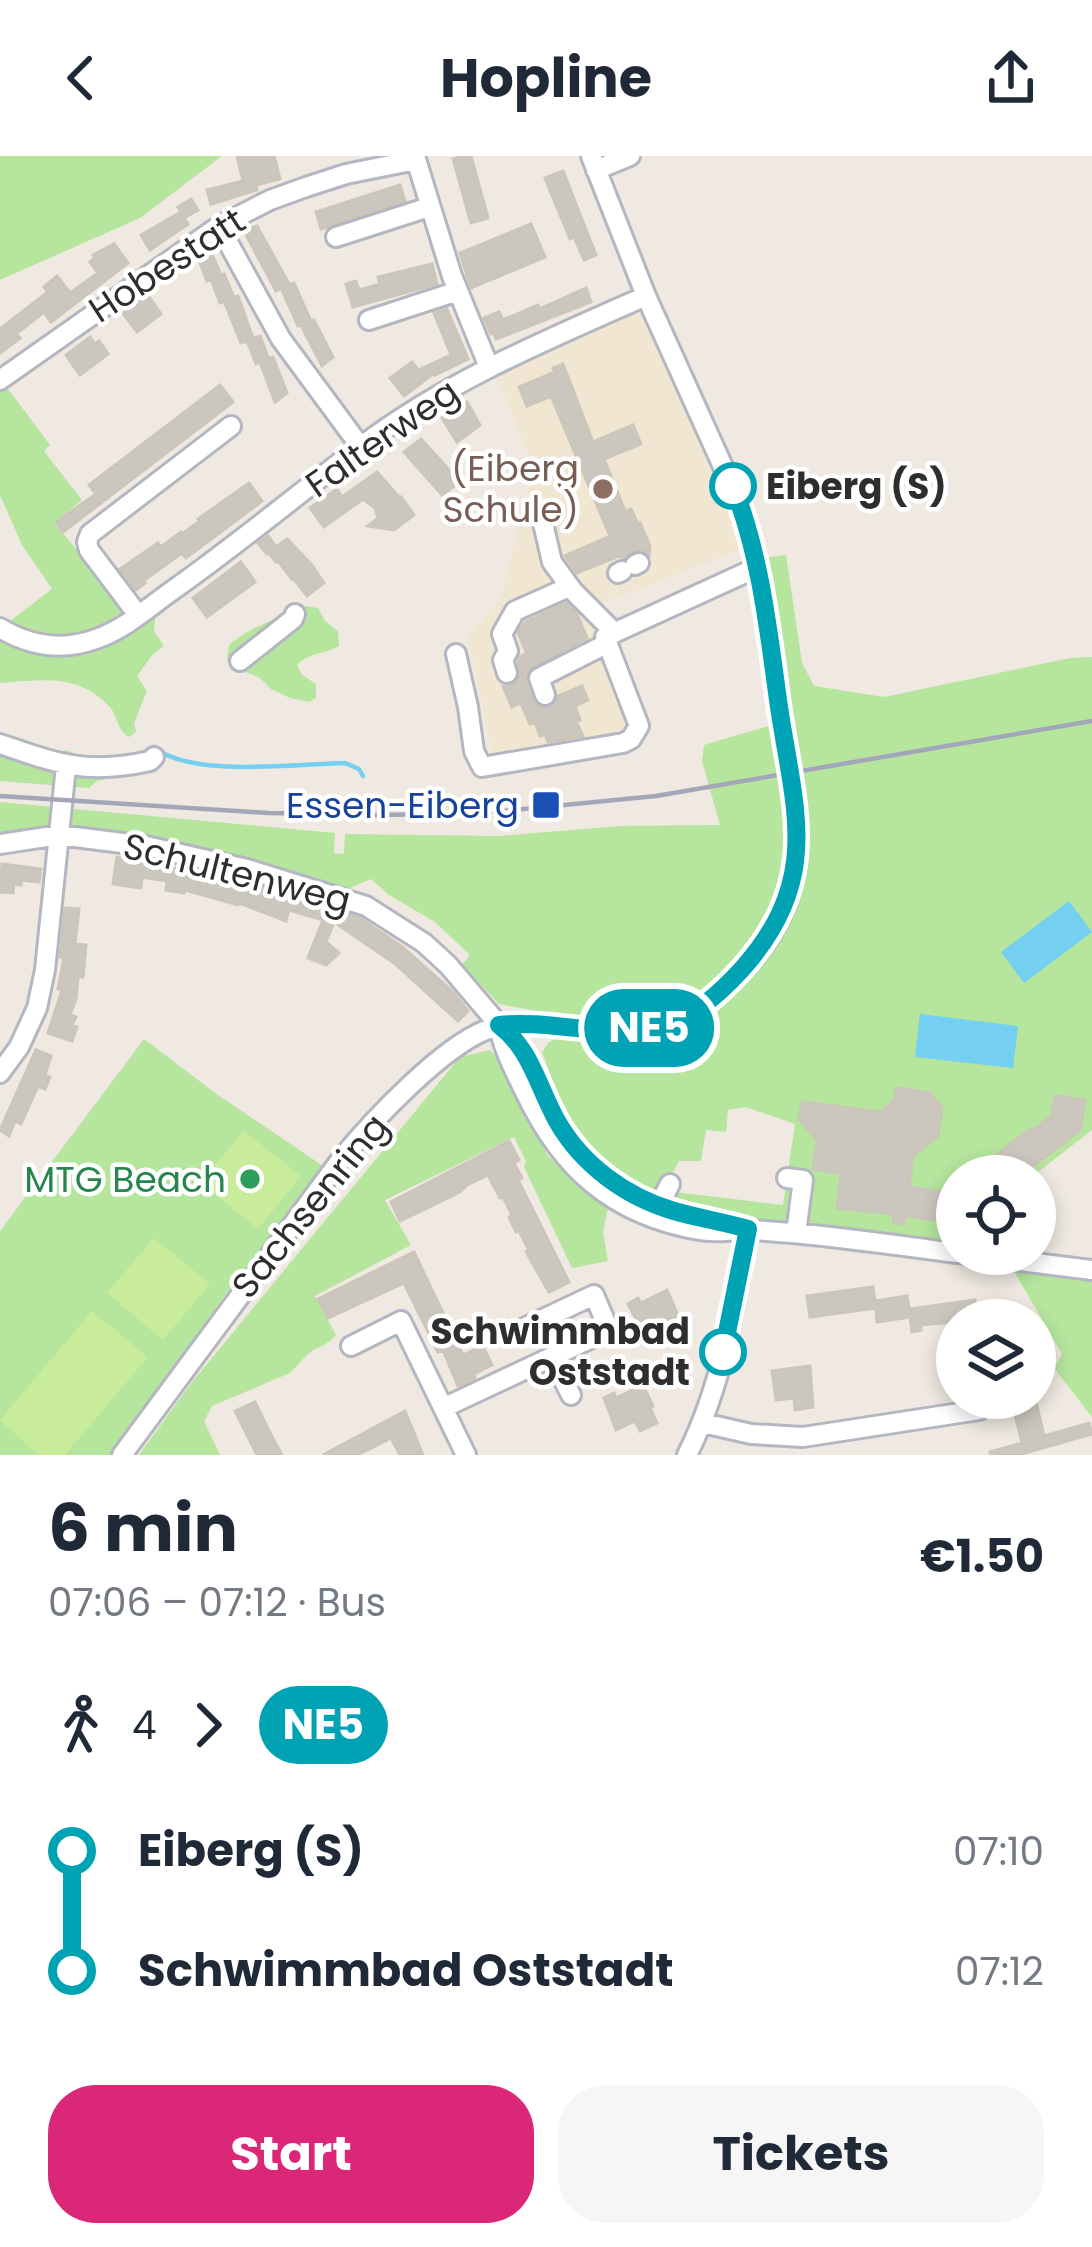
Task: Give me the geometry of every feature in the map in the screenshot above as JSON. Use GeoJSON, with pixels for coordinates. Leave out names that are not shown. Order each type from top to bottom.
{"type":"FeatureCollection","features":[{"type":"Feature","properties":{"kind":"street"},"geometry":{"type":"LineString","coordinates":[[499,1025],[538,1024],[596,1032],[651,1028],[693,1012],[763,945],[783,911],[795,860],[793,790],[758,567],[733,486],[646,296],[594,163],[630,156]]}},
{"type":"Feature","properties":{"kind":"street"},"geometry":{"type":"LineString","coordinates":[[416,158],[458,291],[489,367]]}},
{"type":"Feature","properties":{"kind":"street","name":"Hobestatt"},"geometry":{"type":"LineString","coordinates":[[0,380],[219,226],[306,187],[416,158]]}},
{"type":"Feature","properties":{"kind":"street"},"geometry":{"type":"LineString","coordinates":[[336,237],[429,207]]}},
{"type":"Feature","properties":{"kind":"street"},"geometry":{"type":"LineString","coordinates":[[219,226],[281,339],[361,446]]}},
{"type":"Feature","properties":{"kind":"street"},"geometry":{"type":"LineString","coordinates":[[369,320],[458,291]]}},
{"type":"Feature","properties":{"kind":"street","name":"Falterweg"},"geometry":{"type":"LineString","coordinates":[[0,628],[35,643],[69,646],[117,630],[361,446],[434,398],[489,367],[646,296]]}},
{"type":"Feature","properties":{"kind":"street"},"geometry":{"type":"LineString","coordinates":[[139,615],[89,550],[90,534],[231,426]]}},
{"type":"Feature","properties":{"kind":"street"},"geometry":{"type":"LineString","coordinates":[[456,655],[474,751],[482,767],[631,739],[639,726],[611,638],[552,562],[542,519]]}},
{"type":"Feature","properties":{"kind":"street"},"geometry":{"type":"LineString","coordinates":[[545,695],[539,678],[758,567]]}},
{"type":"Feature","properties":{"kind":"street"},"geometry":{"type":"LineString","coordinates":[[507,673],[503,660],[508,651],[502,634],[515,611],[569,586]]}},
{"type":"Feature","properties":{"kind":"street"},"geometry":{"type":"LineString","coordinates":[[240,661],[295,614]]}},
{"type":"Feature","properties":{"kind":"street"},"geometry":{"type":"LineString","coordinates":[[0,744],[66,766],[109,768],[154,757]]}},
{"type":"Feature","properties":{"kind":"street"},"geometry":{"type":"LineString","coordinates":[[0,1073],[19,1047],[37,1008],[66,766]]}},
{"type":"Feature","properties":{"kind":"street","name":"Schultenweg"},"geometry":{"type":"LineString","coordinates":[[0,844],[58,836],[129,843],[201,858],[366,906],[424,943],[448,965],[516,1038],[575,1148],[656,1212],[748,1229],[936,1251]]}},
{"type":"Feature","properties":{"kind":"street","name":"Sachsenring"},"geometry":{"type":"LineString","coordinates":[[122,1455],[371,1122],[454,1048],[499,1025]]}},
{"type":"Feature","properties":{"kind":"street"},"geometry":{"type":"LineString","coordinates":[[787,1178],[803,1180],[796,1233]]}},
{"type":"Feature","properties":{"kind":"street"},"geometry":{"type":"LineString","coordinates":[[656,1212],[670,1184]]}},
{"type":"Feature","properties":{"kind":"street"},"geometry":{"type":"LineString","coordinates":[[687,1455],[703,1423],[748,1229]]}},
{"type":"Feature","properties":{"kind":"street","name":"Schultenweg"},"geometry":{"type":"LineString","coordinates":[[1056,1266],[1092,1270]]}},
{"type":"Feature","properties":{"kind":"street"},"geometry":{"type":"LineString","coordinates":[[443,1408],[609,1330],[594,1295],[526,1327]]}},
{"type":"Feature","properties":{"kind":"street"},"geometry":{"type":"LineString","coordinates":[[351,1346],[400,1321],[466,1455]]}},
{"type":"Feature","properties":{"kind":"street"},"geometry":{"type":"LineString","coordinates":[[552,1357],[571,1395]]}},
{"type":"Feature","properties":{"kind":"street"},"geometry":{"type":"LineString","coordinates":[[703,1423],[751,1434],[803,1437],[936,1417]]}},
{"type":"Feature","properties":{"kind":"shaded area"},"geometry":{"type":"Polygon","coordinates":[[[641,310],[744,548],[587,610],[635,725],[587,745],[493,757],[468,638],[500,600],[534,468],[495,374],[641,310]]]}},
{"type":"Feature","properties":{"kind":"green space"},"geometry":{"type":"Polygon","coordinates":[[[0,156],[222,156],[140,218],[0,280],[0,156]]]}},
{"type":"Feature","properties":{"kind":"green space"},"geometry":{"type":"Polygon","coordinates":[[[3,382],[50,445],[44,451],[82,500],[54,523],[125,615],[94,630],[53,637],[6,624],[52,589],[22,545],[0,495],[3,382]]]}},
{"type":"Feature","properties":{"kind":"green space"},"geometry":{"type":"Polygon","coordinates":[[[786,555],[802,663],[814,686],[884,697],[1092,657],[1092,1130],[1056,1158],[936,1155],[936,1249],[675,1211],[579,1151],[542,1052],[558,1038],[559,1015],[499,1004],[462,965],[470,955],[435,922],[371,879],[336,894],[146,845],[0,844],[0,802],[335,833],[334,853],[344,854],[345,834],[499,836],[620,826],[720,825],[702,761],[704,745],[789,720],[769,557],[786,555]],[[746,1107],[728,1110],[726,1132],[706,1130],[701,1161],[679,1161],[668,1182],[675,1192],[783,1205],[795,1124],[746,1107]]]}},
{"type":"Feature","properties":{"kind":"green space"},"geometry":{"type":"Polygon","coordinates":[[[305,606],[318,608],[338,631],[339,646],[297,665],[316,684],[316,698],[309,702],[271,689],[227,660],[229,645],[238,638],[305,606]]]}},
{"type":"Feature","properties":{"kind":"green space"},"geometry":{"type":"Polygon","coordinates":[[[156,611],[154,631],[164,646],[137,676],[147,691],[134,723],[136,732],[129,737],[109,706],[84,688],[58,681],[0,683],[0,639],[45,654],[81,656],[109,646],[156,611]]]}},
{"type":"Feature","properties":{"kind":"green space"},"geometry":{"type":"Polygon","coordinates":[[[0,745],[50,763],[66,750],[117,771],[89,788],[0,781],[0,745]]]}},
{"type":"Feature","properties":{"kind":"green space"},"geometry":{"type":"Polygon","coordinates":[[[144,1039],[323,1166],[111,1455],[0,1455],[0,1231],[144,1039]]]}},
{"type":"Feature","properties":{"kind":"green space"},"geometry":{"type":"Polygon","coordinates":[[[490,1050],[502,1063],[548,1156],[608,1208],[603,1232],[608,1261],[572,1268],[514,1137],[385,1200],[411,1245],[315,1296],[336,1335],[290,1373],[212,1406],[204,1421],[220,1455],[139,1455],[192,1382],[460,1057],[490,1050]]]}},
{"type":"Feature","properties":{"kind":"green space","name":"MTG Beach"},"geometry":{"type":"Polygon","coordinates":[[[244,1131],[301,1176],[258,1229],[200,1182],[244,1131]]]}},
{"type":"Feature","properties":{"kind":"green space"},"geometry":{"type":"Polygon","coordinates":[[[154,1238],[210,1284],[163,1340],[107,1293],[154,1238]]]}},
{"type":"Feature","properties":{"kind":"green space"},"geometry":{"type":"Polygon","coordinates":[[[1092,1274],[1092,1417],[1056,1371],[1062,1354],[1056,1344],[1056,1299],[1030,1299],[1016,1275],[1092,1274]]]}},
{"type":"Feature","properties":{"kind":"green space"},"geometry":{"type":"Polygon","coordinates":[[[92,1311],[148,1357],[65,1455],[39,1455],[0,1420],[92,1311]]]}},
{"type":"Feature","properties":{"kind":"water"},"geometry":{"type":"Polygon","coordinates":[[[1069,901],[1092,932],[1024,983],[1001,952],[1069,901]]]}},
{"type":"Feature","properties":{"kind":"water"},"geometry":{"type":"Polygon","coordinates":[[[920,1014],[1018,1026],[1013,1068],[915,1057],[920,1014]]]}},
{"type":"Feature","properties":{"kind":"building"},"geometry":{"type":"Polygon","coordinates":[[[237,156],[274,156],[280,179],[211,204],[207,190],[243,181],[237,156]]]}},
{"type":"Feature","properties":{"kind":"building"},"geometry":{"type":"Polygon","coordinates":[[[471,156],[488,218],[471,223],[453,159],[471,156]]]}},
{"type":"Feature","properties":{"kind":"building"},"geometry":{"type":"Polygon","coordinates":[[[563,171],[596,255],[584,260],[574,237],[570,239],[545,178],[563,171]]]}},
{"type":"Feature","properties":{"kind":"building"},"geometry":{"type":"Polygon","coordinates":[[[400,185],[405,201],[321,229],[316,212],[400,185]]]}},
{"type":"Feature","properties":{"kind":"building"},"geometry":{"type":"Polygon","coordinates":[[[191,199],[198,210],[184,218],[188,224],[150,250],[141,235],[181,212],[178,207],[191,199]]]}},
{"type":"Feature","properties":{"kind":"building"},"geometry":{"type":"Polygon","coordinates":[[[531,224],[545,257],[471,288],[460,253],[531,224]]]}},
{"type":"Feature","properties":{"kind":"building"},"geometry":{"type":"Polygon","coordinates":[[[257,226],[289,284],[276,291],[244,231],[257,226]]]}},
{"type":"Feature","properties":{"kind":"building"},"geometry":{"type":"Polygon","coordinates":[[[114,244],[128,263],[51,322],[44,312],[0,353],[0,329],[48,292],[44,287],[57,276],[70,293],[98,273],[90,262],[93,255],[114,244]]]}},
{"type":"Feature","properties":{"kind":"building"},"geometry":{"type":"Polygon","coordinates":[[[211,252],[234,297],[238,296],[253,338],[260,336],[269,359],[273,357],[287,393],[275,402],[260,362],[256,364],[247,341],[241,343],[224,301],[220,303],[211,279],[207,281],[198,258],[211,252]]]}},
{"type":"Feature","properties":{"kind":"building"},"geometry":{"type":"Polygon","coordinates":[[[432,264],[437,284],[353,307],[346,284],[356,281],[359,290],[380,284],[378,277],[432,264]]]}},
{"type":"Feature","properties":{"kind":"building"},"geometry":{"type":"Polygon","coordinates":[[[294,283],[333,357],[322,366],[281,288],[294,283]]]}},
{"type":"Feature","properties":{"kind":"building"},"geometry":{"type":"Polygon","coordinates":[[[586,288],[591,302],[496,339],[484,318],[499,312],[503,320],[586,288]]]}},
{"type":"Feature","properties":{"kind":"building"},"geometry":{"type":"Polygon","coordinates":[[[147,294],[161,314],[137,332],[122,312],[147,294]]]}},
{"type":"Feature","properties":{"kind":"building"},"geometry":{"type":"Polygon","coordinates":[[[447,309],[468,359],[434,373],[404,396],[390,378],[412,362],[418,370],[451,355],[434,313],[447,309]]]}},
{"type":"Feature","properties":{"kind":"building"},"geometry":{"type":"Polygon","coordinates":[[[90,337],[108,354],[80,375],[66,355],[90,337]]]}},
{"type":"Feature","properties":{"kind":"building","name":"(Eiberg Schule)"},"geometry":{"type":"Polygon","coordinates":[[[563,364],[593,442],[633,425],[641,444],[604,459],[625,511],[631,509],[650,546],[649,555],[634,551],[577,573],[565,556],[610,536],[551,396],[527,406],[519,387],[563,364]]]}},
{"type":"Feature","properties":{"kind":"building"},"geometry":{"type":"Polygon","coordinates":[[[220,385],[233,402],[63,532],[56,522],[96,494],[89,485],[220,385]]]}},
{"type":"Feature","properties":{"kind":"building"},"geometry":{"type":"Polygon","coordinates":[[[467,402],[480,425],[457,442],[442,418],[467,402]]]}},
{"type":"Feature","properties":{"kind":"building"},"geometry":{"type":"Polygon","coordinates":[[[421,439],[460,482],[442,495],[404,452],[421,439]]]}},
{"type":"Feature","properties":{"kind":"building"},"geometry":{"type":"Polygon","coordinates":[[[377,472],[414,515],[394,530],[368,526],[378,518],[375,508],[363,499],[324,527],[310,508],[337,489],[342,497],[377,472]]]}},
{"type":"Feature","properties":{"kind":"building"},"geometry":{"type":"Polygon","coordinates":[[[249,483],[262,501],[186,558],[182,553],[136,590],[120,569],[158,543],[161,547],[182,534],[249,483]]]}},
{"type":"Feature","properties":{"kind":"building"},"geometry":{"type":"Polygon","coordinates":[[[268,536],[276,547],[287,539],[324,583],[307,596],[258,543],[268,536]]]}},
{"type":"Feature","properties":{"kind":"building"},"geometry":{"type":"Polygon","coordinates":[[[241,562],[255,582],[207,617],[193,598],[241,562]]]}},
{"type":"Feature","properties":{"kind":"building"},"geometry":{"type":"Polygon","coordinates":[[[566,603],[577,614],[587,638],[529,669],[526,682],[541,708],[551,707],[558,696],[582,686],[588,700],[575,706],[583,736],[548,742],[535,722],[530,724],[521,703],[512,707],[503,686],[520,677],[518,662],[527,654],[518,633],[525,622],[566,603]]]}},
{"type":"Feature","properties":{"kind":"building"},"geometry":{"type":"Polygon","coordinates":[[[117,857],[261,887],[360,918],[401,946],[468,1011],[458,1021],[394,963],[334,922],[326,942],[339,953],[326,965],[308,958],[323,920],[289,910],[286,921],[239,903],[166,890],[167,881],[142,877],[141,888],[113,884],[117,857]]]}},
{"type":"Feature","properties":{"kind":"building"},"geometry":{"type":"Polygon","coordinates":[[[2,864],[41,869],[39,882],[21,880],[21,885],[14,884],[13,893],[0,892],[2,864]]]}},
{"type":"Feature","properties":{"kind":"building"},"geometry":{"type":"Polygon","coordinates":[[[65,908],[79,909],[75,944],[86,945],[83,977],[78,977],[70,1015],[76,1017],[72,1025],[77,1027],[72,1041],[48,1033],[62,990],[58,989],[65,908]]]}},
{"type":"Feature","properties":{"kind":"building"},"geometry":{"type":"Polygon","coordinates":[[[36,1050],[51,1056],[45,1075],[50,1077],[45,1089],[38,1086],[21,1124],[15,1121],[9,1136],[0,1130],[36,1050]]]}},
{"type":"Feature","properties":{"kind":"building"},"geometry":{"type":"Polygon","coordinates":[[[896,1088],[930,1093],[942,1108],[938,1136],[913,1156],[909,1187],[936,1191],[936,1220],[905,1216],[904,1224],[893,1222],[894,1214],[837,1208],[841,1173],[813,1169],[817,1140],[799,1119],[802,1102],[881,1112],[894,1101],[896,1088]]]}},
{"type":"Feature","properties":{"kind":"building"},"geometry":{"type":"Polygon","coordinates":[[[1055,1096],[1085,1100],[1081,1129],[1048,1155],[997,1155],[1036,1129],[1052,1115],[1055,1096]]]}},
{"type":"Feature","properties":{"kind":"building"},"geometry":{"type":"Polygon","coordinates":[[[509,1141],[519,1160],[514,1163],[522,1178],[518,1180],[569,1282],[549,1292],[488,1175],[400,1221],[391,1202],[509,1141]]]}},
{"type":"Feature","properties":{"kind":"building"},"geometry":{"type":"Polygon","coordinates":[[[414,1252],[463,1355],[483,1346],[492,1365],[458,1386],[404,1283],[328,1318],[318,1299],[414,1252]]]}},
{"type":"Feature","properties":{"kind":"building"},"geometry":{"type":"Polygon","coordinates":[[[873,1287],[875,1301],[907,1296],[910,1314],[910,1309],[936,1305],[936,1324],[921,1325],[921,1330],[912,1332],[910,1317],[877,1322],[876,1308],[810,1317],[807,1296],[873,1287]]]}},
{"type":"Feature","properties":{"kind":"building"},"geometry":{"type":"Polygon","coordinates":[[[667,1290],[683,1327],[665,1336],[660,1326],[644,1334],[628,1304],[667,1290]]]}},
{"type":"Feature","properties":{"kind":"building"},"geometry":{"type":"Polygon","coordinates":[[[810,1366],[813,1407],[795,1410],[794,1398],[776,1400],[772,1371],[810,1366]]]}},
{"type":"Feature","properties":{"kind":"building"},"geometry":{"type":"Polygon","coordinates":[[[643,1385],[657,1423],[640,1431],[635,1421],[616,1430],[604,1398],[614,1393],[616,1398],[643,1385]]]}},
{"type":"Feature","properties":{"kind":"building"},"geometry":{"type":"Polygon","coordinates":[[[255,1402],[282,1455],[257,1455],[235,1411],[255,1402]]]}},
{"type":"Feature","properties":{"kind":"building"},"geometry":{"type":"Polygon","coordinates":[[[405,1411],[423,1455],[400,1455],[391,1438],[357,1455],[323,1455],[405,1411]]]}},
{"type":"Feature","properties":{"kind":"building"},"geometry":{"type":"Polygon","coordinates":[[[1016,1419],[1040,1419],[1044,1436],[1089,1423],[1092,1434],[1018,1455],[990,1452],[1022,1443],[1016,1419]]]}},
{"type":"Feature","properties":{"kind":"waterway"},"geometry":{"type":"LineString","coordinates":[[154,747],[192,763],[273,767],[345,763],[363,776]]}},
{"type":"Feature","properties":{"kind":"railway"},"geometry":{"type":"LineString","coordinates":[[0,796],[268,813],[482,813],[656,796],[1092,721]]}},
{"type":"Feature","properties":{"kind":"bus line","name":"NE5"},"geometry":{"type":"LineString","coordinates":[[723,1352],[748,1229],[675,1212],[608,1178],[575,1148],[556,1120],[526,1054],[499,1025],[617,1032],[673,1022],[693,1012],[737,975],[763,945],[783,911],[795,860],[796,810],[758,567],[733,486]]}},
{"type":"Feature","properties":{"kind":"place","name":"Eiberg (S)"},"geometry":{"type":"Point","coordinates":[733,486]}},
{"type":"Feature","properties":{"kind":"place","name":"(Eiberg Schule)"},"geometry":{"type":"Point","coordinates":[603,489]}},
{"type":"Feature","properties":{"kind":"place","name":"Essen-Eiberg"},"geometry":{"type":"Point","coordinates":[546,805]}},
{"type":"Feature","properties":{"kind":"place","name":"MTG Beach"},"geometry":{"type":"Point","coordinates":[250,1179]}},
{"type":"Feature","properties":{"kind":"place","name":"Schwimmbad Oststadt"},"geometry":{"type":"Point","coordinates":[723,1352]}}]}
